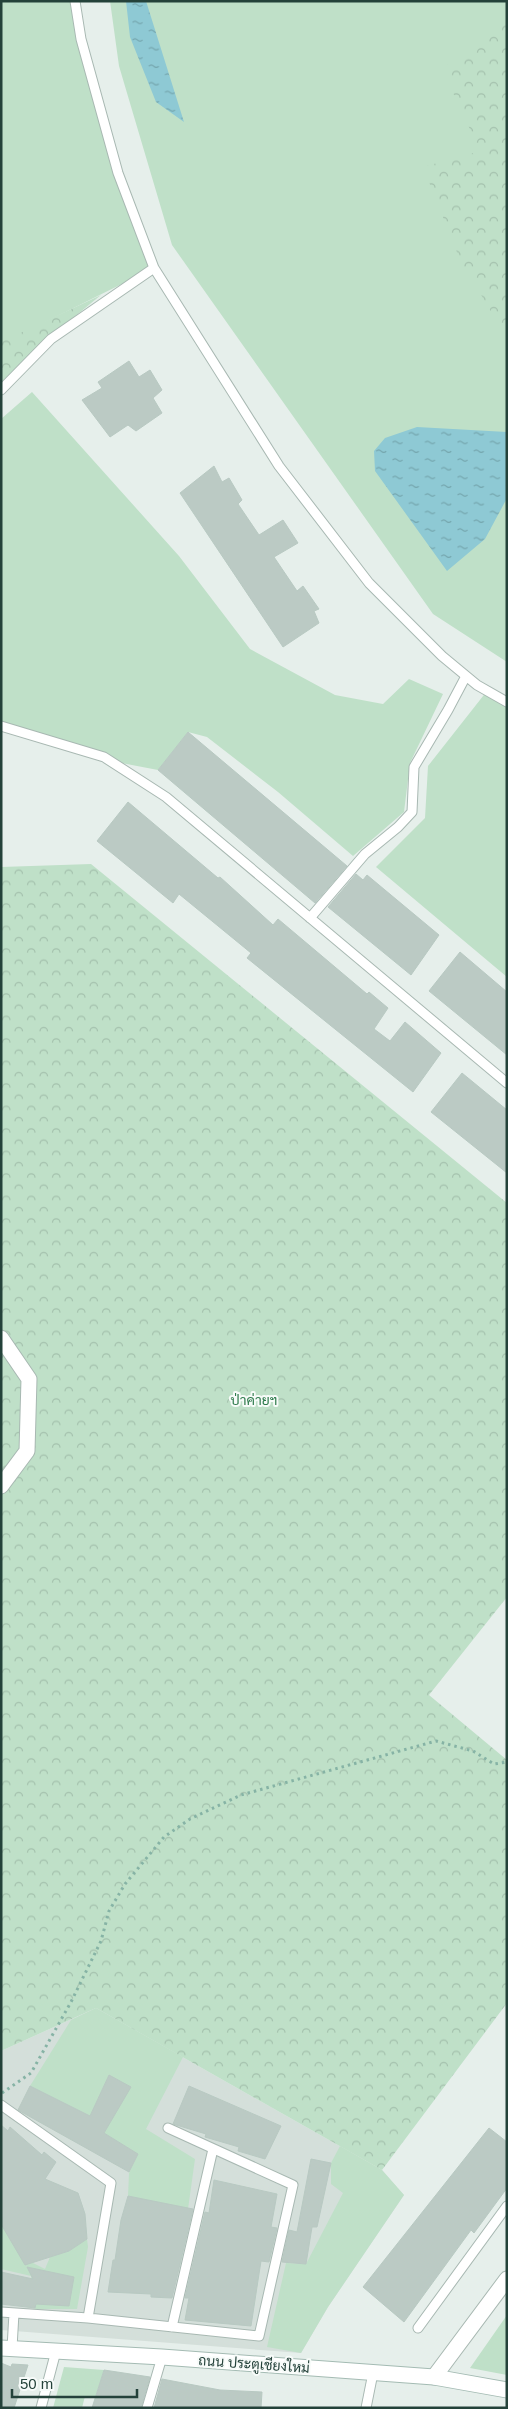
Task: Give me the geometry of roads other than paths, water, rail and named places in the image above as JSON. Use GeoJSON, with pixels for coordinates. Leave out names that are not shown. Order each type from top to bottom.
{"type":"FeatureCollection","features":[{"type":"Feature","properties":{"kind":"main road"},"geometry":{"type":"LineString","coordinates":[[1,1338],[29,1379],[27,1451],[1,1486]]}},
{"type":"Feature","properties":{"kind":"main road"},"geometry":{"type":"LineString","coordinates":[[434,2377],[507,2279]]}},
{"type":"Feature","properties":{"kind":"main road","name":"ถนน ประตูเชียงใหม่"},"geometry":{"type":"LineString","coordinates":[[6,2348],[162,2357],[434,2377],[507,2390]]}},
{"type":"Feature","properties":{"kind":"lane"},"geometry":{"type":"LineString","coordinates":[[75,1],[81,39],[118,173],[154,268],[285,474],[369,583],[442,656],[477,685],[507,702]]}},
{"type":"Feature","properties":{"kind":"lane"},"geometry":{"type":"LineString","coordinates":[[1,390],[50,339],[154,268]]}},
{"type":"Feature","properties":{"kind":"lane"},"geometry":{"type":"LineString","coordinates":[[310,918],[365,854],[398,827],[412,812],[414,766],[466,676]]}},
{"type":"Feature","properties":{"kind":"lane"},"geometry":{"type":"LineString","coordinates":[[1,726],[104,757],[166,797],[507,1083]]}},
{"type":"Feature","properties":{"kind":"lane"},"geometry":{"type":"LineString","coordinates":[[1,2105],[111,2184],[88,2318]]}},
{"type":"Feature","properties":{"kind":"lane"},"geometry":{"type":"LineString","coordinates":[[1,2312],[88,2318],[259,2336],[293,2185],[168,2128]]}},
{"type":"Feature","properties":{"kind":"lane"},"geometry":{"type":"LineString","coordinates":[[172,2327],[212,2149]]}},
{"type":"Feature","properties":{"kind":"lane"},"geometry":{"type":"LineString","coordinates":[[418,2328],[507,2206]]}},
{"type":"Feature","properties":{"kind":"lane"},"geometry":{"type":"LineString","coordinates":[[6,2348],[14,2313]]}},
{"type":"Feature","properties":{"kind":"lane"},"geometry":{"type":"LineString","coordinates":[[41,2408],[56,2351]]}},
{"type":"Feature","properties":{"kind":"lane"},"geometry":{"type":"LineString","coordinates":[[147,2408],[162,2357]]}},
{"type":"Feature","properties":{"kind":"lane"},"geometry":{"type":"LineString","coordinates":[[366,2408],[373,2373]]}},
{"type":"Feature","properties":{"kind":"water"},"geometry":{"type":"Polygon","coordinates":[[[126,1],[146,1],[184,122],[156,102],[130,37],[126,1]]]}},
{"type":"Feature","properties":{"kind":"water"},"geometry":{"type":"Polygon","coordinates":[[[417,427],[507,432],[506,500],[485,539],[447,571],[375,471],[374,451],[385,438],[417,427]]]}},
{"type":"Feature","properties":{"kind":"park label","name":"ป่าค่ายฯ"},"geometry":{"type":"Point","coordinates":[254,1400]}}]}
